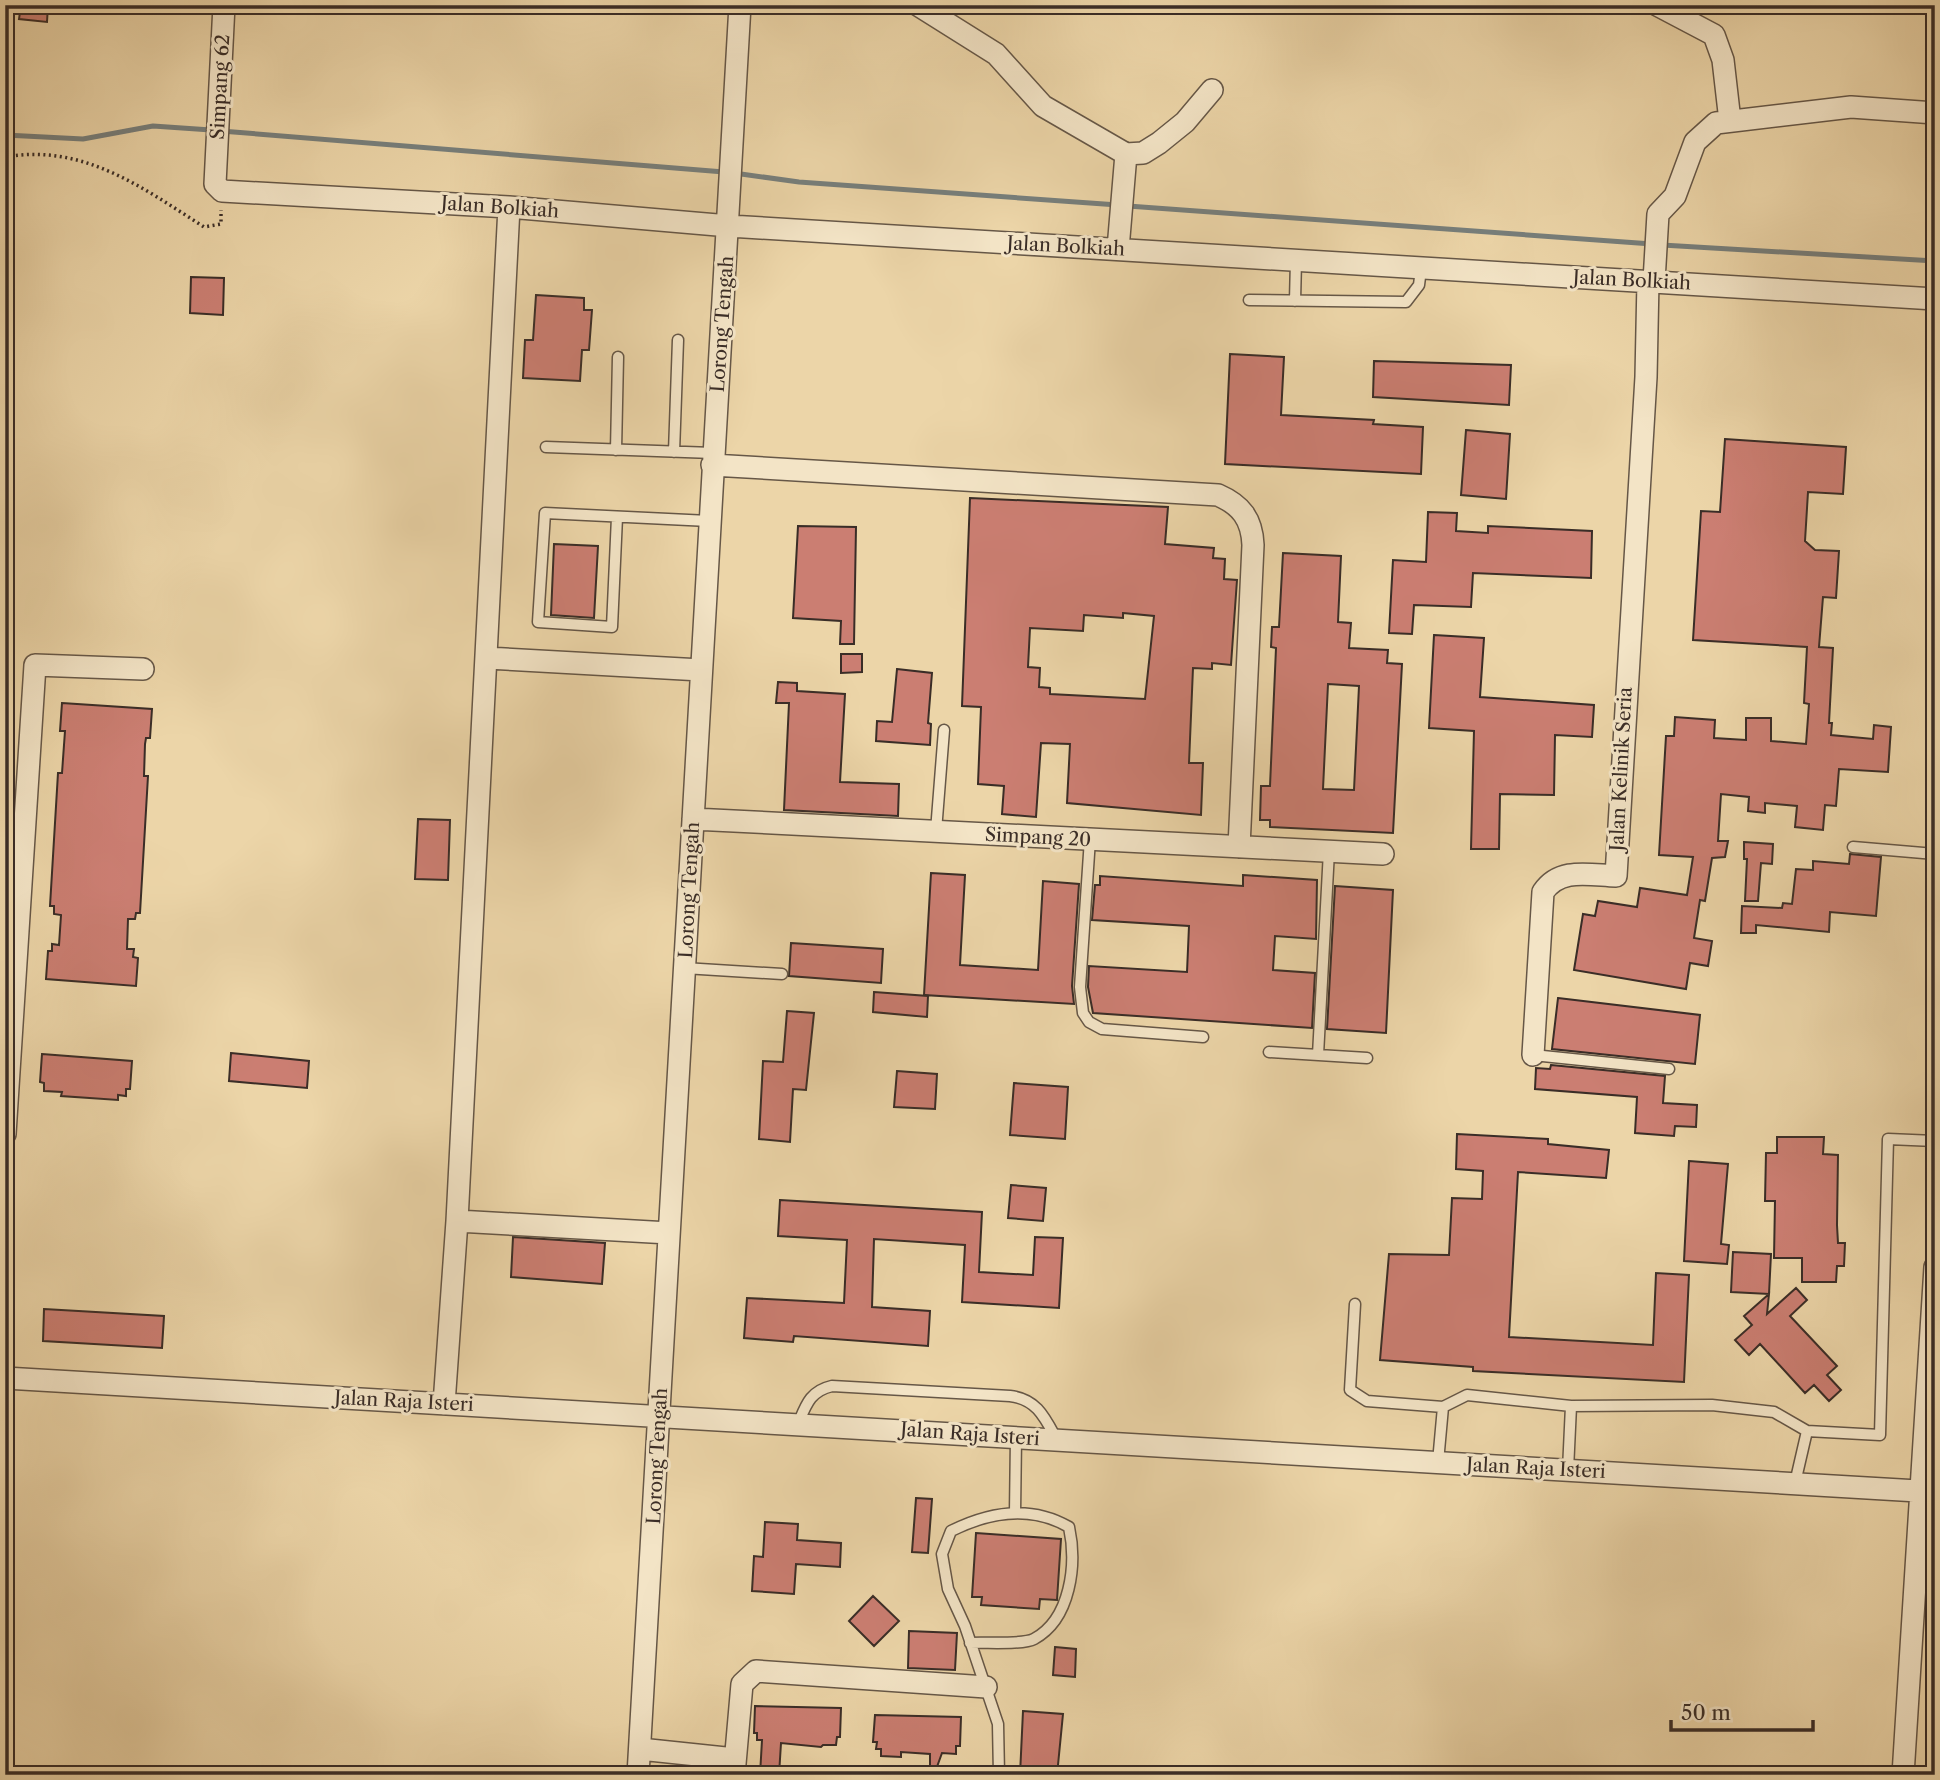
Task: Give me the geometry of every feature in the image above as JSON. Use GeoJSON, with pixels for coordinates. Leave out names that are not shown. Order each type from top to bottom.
{"type":"FeatureCollection","features":[{"type":"Feature","properties":{"kind":"street","name":"Simpang 62"},"geometry":{"type":"LineString","coordinates":[[222,191],[215,184],[215,169],[224,5]]}},
{"type":"Feature","properties":{"kind":"street","name":"Lorong Tengah"},"geometry":{"type":"LineString","coordinates":[[638,1775],[740,5]]}},
{"type":"Feature","properties":{"kind":"street"},"geometry":{"type":"LineString","coordinates":[[918,5],[996,54],[1043,106],[1126,153],[1143,153],[1158,143],[1185,122],[1212,90]]}},
{"type":"Feature","properties":{"kind":"street"},"geometry":{"type":"LineString","coordinates":[[1657,5],[1714,35],[1723,60],[1730,121]]}},
{"type":"Feature","properties":{"kind":"street"},"geometry":{"type":"LineString","coordinates":[[1651,281],[1656,257],[1658,214],[1675,196],[1695,142],[1716,123],[1851,107],[1935,113]]}},
{"type":"Feature","properties":{"kind":"street"},"geometry":{"type":"LineString","coordinates":[[1118,249],[1126,153]]}},
{"type":"Feature","properties":{"kind":"street","name":"Jalan Bolkiah"},"geometry":{"type":"LineString","coordinates":[[222,191],[509,207],[729,226],[1935,299]]}},
{"type":"Feature","properties":{"kind":"street"},"geometry":{"type":"LineString","coordinates":[[444,1404],[457,1221],[509,207]]}},
{"type":"Feature","properties":{"kind":"street","name":"Jalan Kelinik Seria"},"geometry":{"type":"LineString","coordinates":[[1533,1055],[1543,892],[1550,881],[1563,874],[1616,876],[1651,281]]}},
{"type":"Feature","properties":{"kind":"street"},"geometry":{"type":"LineString","coordinates":[[713,459],[1218,495],[1230,500],[1248,519],[1253,544],[1239,847]]}},
{"type":"Feature","properties":{"kind":"street"},"geometry":{"type":"LineString","coordinates":[[487,658],[701,670]]}},
{"type":"Feature","properties":{"kind":"street"},"geometry":{"type":"LineString","coordinates":[[5,1134],[35,665],[144,669]]}},
{"type":"Feature","properties":{"kind":"street","name":"Simpang 20"},"geometry":{"type":"LineString","coordinates":[[693,819],[1383,854]]}},
{"type":"Feature","properties":{"kind":"street"},"geometry":{"type":"LineString","coordinates":[[457,1221],[669,1233]]}},
{"type":"Feature","properties":{"kind":"street"},"geometry":{"type":"LineString","coordinates":[[1903,1775],[1928,1491],[1935,1267]]}},
{"type":"Feature","properties":{"kind":"street","name":"Jalan Raja Isteri"},"geometry":{"type":"LineString","coordinates":[[5,1378],[1928,1491]]}},
{"type":"Feature","properties":{"kind":"street"},"geometry":{"type":"LineString","coordinates":[[640,1749],[734,1767],[742,1684],[755,1671],[986,1687]]}},
{"type":"Feature","properties":{"kind":"lane"},"geometry":{"type":"LineString","coordinates":[[1295,301],[1296,260]]}},
{"type":"Feature","properties":{"kind":"lane"},"geometry":{"type":"LineString","coordinates":[[1249,300],[1406,302],[1419,285],[1421,269]]}},
{"type":"Feature","properties":{"kind":"lane"},"geometry":{"type":"LineString","coordinates":[[674,452],[678,340]]}},
{"type":"Feature","properties":{"kind":"lane"},"geometry":{"type":"LineString","coordinates":[[616,450],[618,357]]}},
{"type":"Feature","properties":{"kind":"lane"},"geometry":{"type":"LineString","coordinates":[[546,447],[674,452],[713,459]]}},
{"type":"Feature","properties":{"kind":"lane"},"geometry":{"type":"LineString","coordinates":[[617,517],[612,626],[538,622],[545,513],[709,521]]}},
{"type":"Feature","properties":{"kind":"lane"},"geometry":{"type":"LineString","coordinates":[[936,831],[944,730]]}},
{"type":"Feature","properties":{"kind":"lane"},"geometry":{"type":"LineString","coordinates":[[1090,839],[1080,987],[1083,1013],[1089,1023],[1102,1029],[1203,1037]]}},
{"type":"Feature","properties":{"kind":"lane"},"geometry":{"type":"LineString","coordinates":[[1853,847],[1935,854]]}},
{"type":"Feature","properties":{"kind":"lane"},"geometry":{"type":"LineString","coordinates":[[1318,1055],[1329,851]]}},
{"type":"Feature","properties":{"kind":"lane"},"geometry":{"type":"LineString","coordinates":[[684,968],[782,974]]}},
{"type":"Feature","properties":{"kind":"lane"},"geometry":{"type":"LineString","coordinates":[[1269,1052],[1367,1058]]}},
{"type":"Feature","properties":{"kind":"lane","name":"Jalan Kelinik Seria"},"geometry":{"type":"LineString","coordinates":[[1533,1055],[1669,1069]]}},
{"type":"Feature","properties":{"kind":"lane"},"geometry":{"type":"LineString","coordinates":[[1354,1304],[1350,1390],[1367,1401],[1443,1407],[1466,1395],[1571,1406],[1712,1405],[1774,1412],[1807,1431],[1880,1435],[1888,1139],[1935,1140]]}},
{"type":"Feature","properties":{"kind":"lane"},"geometry":{"type":"LineString","coordinates":[[798,1424],[807,1400],[814,1393],[832,1386],[1010,1396],[1021,1397],[1040,1409],[1057,1440]]}},
{"type":"Feature","properties":{"kind":"lane"},"geometry":{"type":"LineString","coordinates":[[1568,1470],[1571,1406]]}},
{"type":"Feature","properties":{"kind":"lane"},"geometry":{"type":"LineString","coordinates":[[1438,1462],[1443,1407]]}},
{"type":"Feature","properties":{"kind":"lane"},"geometry":{"type":"LineString","coordinates":[[1795,1483],[1807,1431]]}},
{"type":"Feature","properties":{"kind":"lane"},"geometry":{"type":"LineString","coordinates":[[1015,1513],[1016,1437]]}},
{"type":"Feature","properties":{"kind":"lane"},"geometry":{"type":"LineString","coordinates":[[970,1643],[1032,1640],[1051,1626],[1062,1610],[1073,1545],[1069,1527],[1052,1517],[999,1513],[951,1531],[942,1555],[948,1589],[998,1724],[999,1775]]}},
{"type":"Feature","properties":{"kind":"path"},"geometry":{"type":"LineString","coordinates":[[5,157],[41,155],[108,169],[204,227],[220,224],[222,191]]}},
{"type":"Feature","properties":{"kind":"building"},"geometry":{"type":"Polygon","coordinates":[[[21,5],[48,5],[47,22],[19,19],[21,5]]]}},
{"type":"Feature","properties":{"kind":"building"},"geometry":{"type":"Polygon","coordinates":[[[191,277],[224,278],[223,315],[190,313],[191,277]]]}},
{"type":"Feature","properties":{"kind":"building"},"geometry":{"type":"Polygon","coordinates":[[[536,295],[584,298],[584,310],[592,310],[589,350],[582,350],[580,381],[523,378],[525,340],[533,340],[536,295]]]}},
{"type":"Feature","properties":{"kind":"building"},"geometry":{"type":"Polygon","coordinates":[[[1230,354],[1284,357],[1281,415],[1374,420],[1373,424],[1423,427],[1421,474],[1225,464],[1230,354]]]}},
{"type":"Feature","properties":{"kind":"building"},"geometry":{"type":"Polygon","coordinates":[[[1374,361],[1511,365],[1509,405],[1373,397],[1374,361]]]}},
{"type":"Feature","properties":{"kind":"building"},"geometry":{"type":"Polygon","coordinates":[[[1466,430],[1510,434],[1506,499],[1461,495],[1466,430]]]}},
{"type":"Feature","properties":{"kind":"building"},"geometry":{"type":"Polygon","coordinates":[[[1725,439],[1846,447],[1843,494],[1808,492],[1805,541],[1815,550],[1839,551],[1836,598],[1823,597],[1819,647],[1833,648],[1829,723],[1832,723],[1831,735],[1873,739],[1874,725],[1891,727],[1888,772],[1839,769],[1836,806],[1825,805],[1823,830],[1795,827],[1797,806],[1765,803],[1765,813],[1748,811],[1749,797],[1721,794],[1718,841],[1728,841],[1725,857],[1712,858],[1705,901],[1700,900],[1694,938],[1712,941],[1708,966],[1690,963],[1686,989],[1574,970],[1583,914],[1595,916],[1598,901],[1637,907],[1640,888],[1687,895],[1693,857],[1659,855],[1666,736],[1674,736],[1675,717],[1715,720],[1714,738],[1746,740],[1746,718],[1771,718],[1771,741],[1806,744],[1809,704],[1804,703],[1807,647],[1693,640],[1701,511],[1720,512],[1725,439]]]}},
{"type":"Feature","properties":{"kind":"building"},"geometry":{"type":"Polygon","coordinates":[[[970,498],[1168,507],[1165,544],[1214,548],[1213,558],[1225,559],[1224,579],[1237,580],[1231,665],[1212,663],[1212,669],[1193,668],[1189,763],[1203,763],[1201,815],[1067,803],[1070,744],[1041,743],[1036,817],[1002,814],[1004,786],[978,784],[981,707],[962,706],[970,498]],[[1123,613],[1123,618],[1084,615],[1083,631],[1030,628],[1028,667],[1040,668],[1039,687],[1050,688],[1050,694],[1145,699],[1154,616],[1123,613]]]}},
{"type":"Feature","properties":{"kind":"building"},"geometry":{"type":"Polygon","coordinates":[[[1428,512],[1457,513],[1456,531],[1488,533],[1488,526],[1592,531],[1591,578],[1473,573],[1471,607],[1414,605],[1412,634],[1389,633],[1393,560],[1426,562],[1428,512]]]}},
{"type":"Feature","properties":{"kind":"building"},"geometry":{"type":"Polygon","coordinates":[[[798,526],[856,527],[854,644],[840,644],[841,621],[793,618],[798,526]]]}},
{"type":"Feature","properties":{"kind":"building"},"geometry":{"type":"Polygon","coordinates":[[[554,544],[598,546],[594,618],[551,615],[554,544]]]}},
{"type":"Feature","properties":{"kind":"building"},"geometry":{"type":"Polygon","coordinates":[[[1283,553],[1341,556],[1338,622],[1351,623],[1349,648],[1388,650],[1387,663],[1402,664],[1393,833],[1270,827],[1270,820],[1260,820],[1261,786],[1270,786],[1276,648],[1271,647],[1272,627],[1279,627],[1283,553]],[[1328,684],[1323,789],[1354,790],[1359,686],[1328,684]]]}},
{"type":"Feature","properties":{"kind":"building"},"geometry":{"type":"Polygon","coordinates":[[[1434,635],[1484,638],[1480,697],[1594,705],[1592,737],[1555,735],[1554,795],[1500,794],[1499,849],[1471,849],[1474,731],[1429,728],[1434,635]]]}},
{"type":"Feature","properties":{"kind":"building"},"geometry":{"type":"Polygon","coordinates":[[[841,654],[862,654],[862,672],[841,673],[841,654]]]}},
{"type":"Feature","properties":{"kind":"building"},"geometry":{"type":"Polygon","coordinates":[[[897,669],[932,673],[928,723],[931,724],[930,745],[876,741],[877,721],[892,722],[897,669]]]}},
{"type":"Feature","properties":{"kind":"building"},"geometry":{"type":"Polygon","coordinates":[[[778,682],[797,683],[797,691],[845,694],[840,782],[899,784],[898,816],[784,810],[789,703],[776,703],[778,682]]]}},
{"type":"Feature","properties":{"kind":"building"},"geometry":{"type":"Polygon","coordinates":[[[62,703],[152,709],[150,738],[146,738],[145,744],[144,776],[148,776],[140,913],[136,913],[135,919],[128,919],[127,949],[134,949],[133,957],[138,958],[136,986],[46,979],[48,951],[52,951],[52,944],[59,945],[61,915],[54,914],[54,906],[50,906],[58,773],[62,773],[65,731],[60,731],[62,703]]]}},
{"type":"Feature","properties":{"kind":"building"},"geometry":{"type":"Polygon","coordinates":[[[418,819],[450,820],[448,880],[415,879],[418,819]]]}},
{"type":"Feature","properties":{"kind":"building"},"geometry":{"type":"Polygon","coordinates":[[[1744,842],[1773,844],[1772,864],[1761,863],[1758,901],[1745,901],[1747,859],[1744,859],[1744,842]]]}},
{"type":"Feature","properties":{"kind":"building"},"geometry":{"type":"Polygon","coordinates":[[[1850,854],[1881,857],[1876,916],[1830,912],[1829,932],[1756,925],[1756,933],[1741,933],[1742,906],[1782,908],[1783,903],[1792,904],[1796,869],[1813,870],[1813,861],[1849,864],[1850,854]]]}},
{"type":"Feature","properties":{"kind":"building"},"geometry":{"type":"Polygon","coordinates":[[[931,873],[965,875],[960,965],[1038,970],[1043,881],[1079,884],[1072,986],[1074,1004],[924,995],[931,873]]]}},
{"type":"Feature","properties":{"kind":"building"},"geometry":{"type":"Polygon","coordinates":[[[1243,875],[1317,880],[1316,939],[1275,936],[1273,970],[1315,973],[1312,1028],[1093,1013],[1088,987],[1089,966],[1187,972],[1189,926],[1092,920],[1095,885],[1100,885],[1100,876],[1243,886],[1243,875]]]}},
{"type":"Feature","properties":{"kind":"building"},"geometry":{"type":"Polygon","coordinates":[[[1335,886],[1393,890],[1386,1033],[1327,1029],[1335,886]]]}},
{"type":"Feature","properties":{"kind":"building"},"geometry":{"type":"Polygon","coordinates":[[[791,943],[883,949],[881,983],[789,976],[791,943]]]}},
{"type":"Feature","properties":{"kind":"building"},"geometry":{"type":"Polygon","coordinates":[[[874,992],[928,996],[927,1017],[873,1012],[874,992]]]}},
{"type":"Feature","properties":{"kind":"building"},"geometry":{"type":"Polygon","coordinates":[[[1558,998],[1700,1015],[1695,1064],[1552,1049],[1558,998]]]}},
{"type":"Feature","properties":{"kind":"building"},"geometry":{"type":"Polygon","coordinates":[[[787,1011],[814,1013],[806,1090],[793,1089],[790,1142],[759,1139],[763,1061],[783,1062],[787,1011]]]}},
{"type":"Feature","properties":{"kind":"building"},"geometry":{"type":"Polygon","coordinates":[[[231,1053],[309,1061],[307,1088],[229,1081],[231,1053]]]}},
{"type":"Feature","properties":{"kind":"building"},"geometry":{"type":"Polygon","coordinates":[[[42,1054],[132,1061],[130,1089],[126,1089],[126,1096],[118,1095],[118,1100],[61,1096],[62,1092],[44,1091],[44,1083],[40,1082],[42,1054]]]}},
{"type":"Feature","properties":{"kind":"building"},"geometry":{"type":"Polygon","coordinates":[[[1551,1065],[1665,1076],[1663,1103],[1697,1105],[1696,1127],[1675,1126],[1674,1136],[1635,1133],[1637,1097],[1535,1089],[1536,1068],[1550,1069],[1551,1065]]]}},
{"type":"Feature","properties":{"kind":"building"},"geometry":{"type":"Polygon","coordinates":[[[897,1071],[937,1074],[935,1109],[894,1107],[897,1071]]]}},
{"type":"Feature","properties":{"kind":"building"},"geometry":{"type":"Polygon","coordinates":[[[1014,1083],[1068,1087],[1065,1139],[1010,1135],[1014,1083]]]}},
{"type":"Feature","properties":{"kind":"building"},"geometry":{"type":"Polygon","coordinates":[[[1457,1134],[1548,1139],[1548,1144],[1609,1150],[1606,1178],[1518,1172],[1509,1337],[1653,1345],[1656,1273],[1689,1275],[1684,1382],[1473,1371],[1473,1367],[1380,1360],[1389,1254],[1449,1255],[1452,1198],[1482,1199],[1483,1171],[1456,1169],[1457,1134]]]}},
{"type":"Feature","properties":{"kind":"building"},"geometry":{"type":"Polygon","coordinates":[[[1777,1137],[1824,1137],[1823,1154],[1838,1155],[1838,1243],[1845,1243],[1844,1266],[1837,1266],[1836,1282],[1802,1282],[1802,1258],[1774,1258],[1775,1201],[1765,1201],[1766,1153],[1777,1153],[1777,1137]]]}},
{"type":"Feature","properties":{"kind":"building"},"geometry":{"type":"Polygon","coordinates":[[[1689,1161],[1728,1164],[1721,1244],[1729,1245],[1727,1264],[1684,1261],[1689,1161]]]}},
{"type":"Feature","properties":{"kind":"building"},"geometry":{"type":"Polygon","coordinates":[[[1011,1185],[1046,1188],[1043,1221],[1008,1218],[1011,1185]]]}},
{"type":"Feature","properties":{"kind":"building"},"geometry":{"type":"Polygon","coordinates":[[[780,1200],[982,1212],[979,1272],[1033,1275],[1035,1237],[1063,1238],[1059,1308],[962,1302],[965,1245],[874,1239],[872,1307],[930,1311],[928,1346],[794,1336],[793,1342],[744,1338],[747,1298],[844,1303],[847,1240],[778,1236],[780,1200]]]}},
{"type":"Feature","properties":{"kind":"building"},"geometry":{"type":"Polygon","coordinates":[[[513,1237],[605,1243],[602,1284],[511,1277],[513,1237]]]}},
{"type":"Feature","properties":{"kind":"building"},"geometry":{"type":"Polygon","coordinates":[[[1733,1252],[1771,1254],[1769,1294],[1731,1292],[1733,1252]]]}},
{"type":"Feature","properties":{"kind":"building"},"geometry":{"type":"Polygon","coordinates":[[[1796,1288],[1807,1300],[1790,1316],[1837,1366],[1827,1375],[1841,1390],[1829,1401],[1814,1385],[1805,1393],[1760,1344],[1749,1355],[1735,1340],[1752,1325],[1744,1316],[1769,1294],[1767,1314],[1796,1288]]]}},
{"type":"Feature","properties":{"kind":"building"},"geometry":{"type":"Polygon","coordinates":[[[44,1309],[164,1316],[162,1348],[43,1341],[44,1309]]]}},
{"type":"Feature","properties":{"kind":"building"},"geometry":{"type":"Polygon","coordinates":[[[916,1498],[932,1499],[928,1553],[912,1552],[916,1498]]]}},
{"type":"Feature","properties":{"kind":"building"},"geometry":{"type":"Polygon","coordinates":[[[765,1522],[798,1524],[797,1540],[841,1543],[840,1567],[796,1564],[794,1594],[752,1591],[754,1556],[763,1557],[765,1522]]]}},
{"type":"Feature","properties":{"kind":"building"},"geometry":{"type":"Polygon","coordinates":[[[976,1533],[1061,1539],[1057,1600],[1040,1599],[1039,1609],[981,1605],[982,1597],[972,1597],[976,1533]]]}},
{"type":"Feature","properties":{"kind":"building"},"geometry":{"type":"Polygon","coordinates":[[[873,1596],[899,1621],[874,1646],[849,1621],[873,1596]]]}},
{"type":"Feature","properties":{"kind":"building"},"geometry":{"type":"Polygon","coordinates":[[[909,1631],[957,1633],[955,1670],[908,1668],[909,1631]]]}},
{"type":"Feature","properties":{"kind":"building"},"geometry":{"type":"Polygon","coordinates":[[[1055,1647],[1076,1649],[1075,1677],[1053,1675],[1055,1647]]]}},
{"type":"Feature","properties":{"kind":"building"},"geometry":{"type":"Polygon","coordinates":[[[755,1706],[841,1708],[840,1737],[837,1737],[836,1745],[821,1747],[781,1743],[779,1775],[760,1775],[762,1740],[757,1740],[757,1733],[754,1733],[755,1706]]]}},
{"type":"Feature","properties":{"kind":"building"},"geometry":{"type":"Polygon","coordinates":[[[1023,1711],[1063,1714],[1057,1775],[1020,1775],[1023,1711]]]}},
{"type":"Feature","properties":{"kind":"building"},"geometry":{"type":"Polygon","coordinates":[[[875,1715],[961,1717],[960,1746],[956,1746],[956,1754],[942,1753],[934,1775],[930,1775],[930,1754],[901,1752],[901,1757],[881,1756],[881,1749],[876,1749],[877,1742],[873,1742],[875,1715]]]}},
{"type":"Feature","properties":{"kind":"waterway"},"geometry":{"type":"LineString","coordinates":[[5,135],[83,139],[153,126],[211,130]]}},
{"type":"Feature","properties":{"kind":"waterway"},"geometry":{"type":"LineString","coordinates":[[221,131],[724,172]]}},
{"type":"Feature","properties":{"kind":"waterway"},"geometry":{"type":"LineString","coordinates":[[734,173],[799,182],[1118,205]]}},
{"type":"Feature","properties":{"kind":"waterway"},"geometry":{"type":"LineString","coordinates":[[1128,206],[1652,244]]}},
{"type":"Feature","properties":{"kind":"waterway"},"geometry":{"type":"LineString","coordinates":[[1662,245],[1935,261]]}}]}
